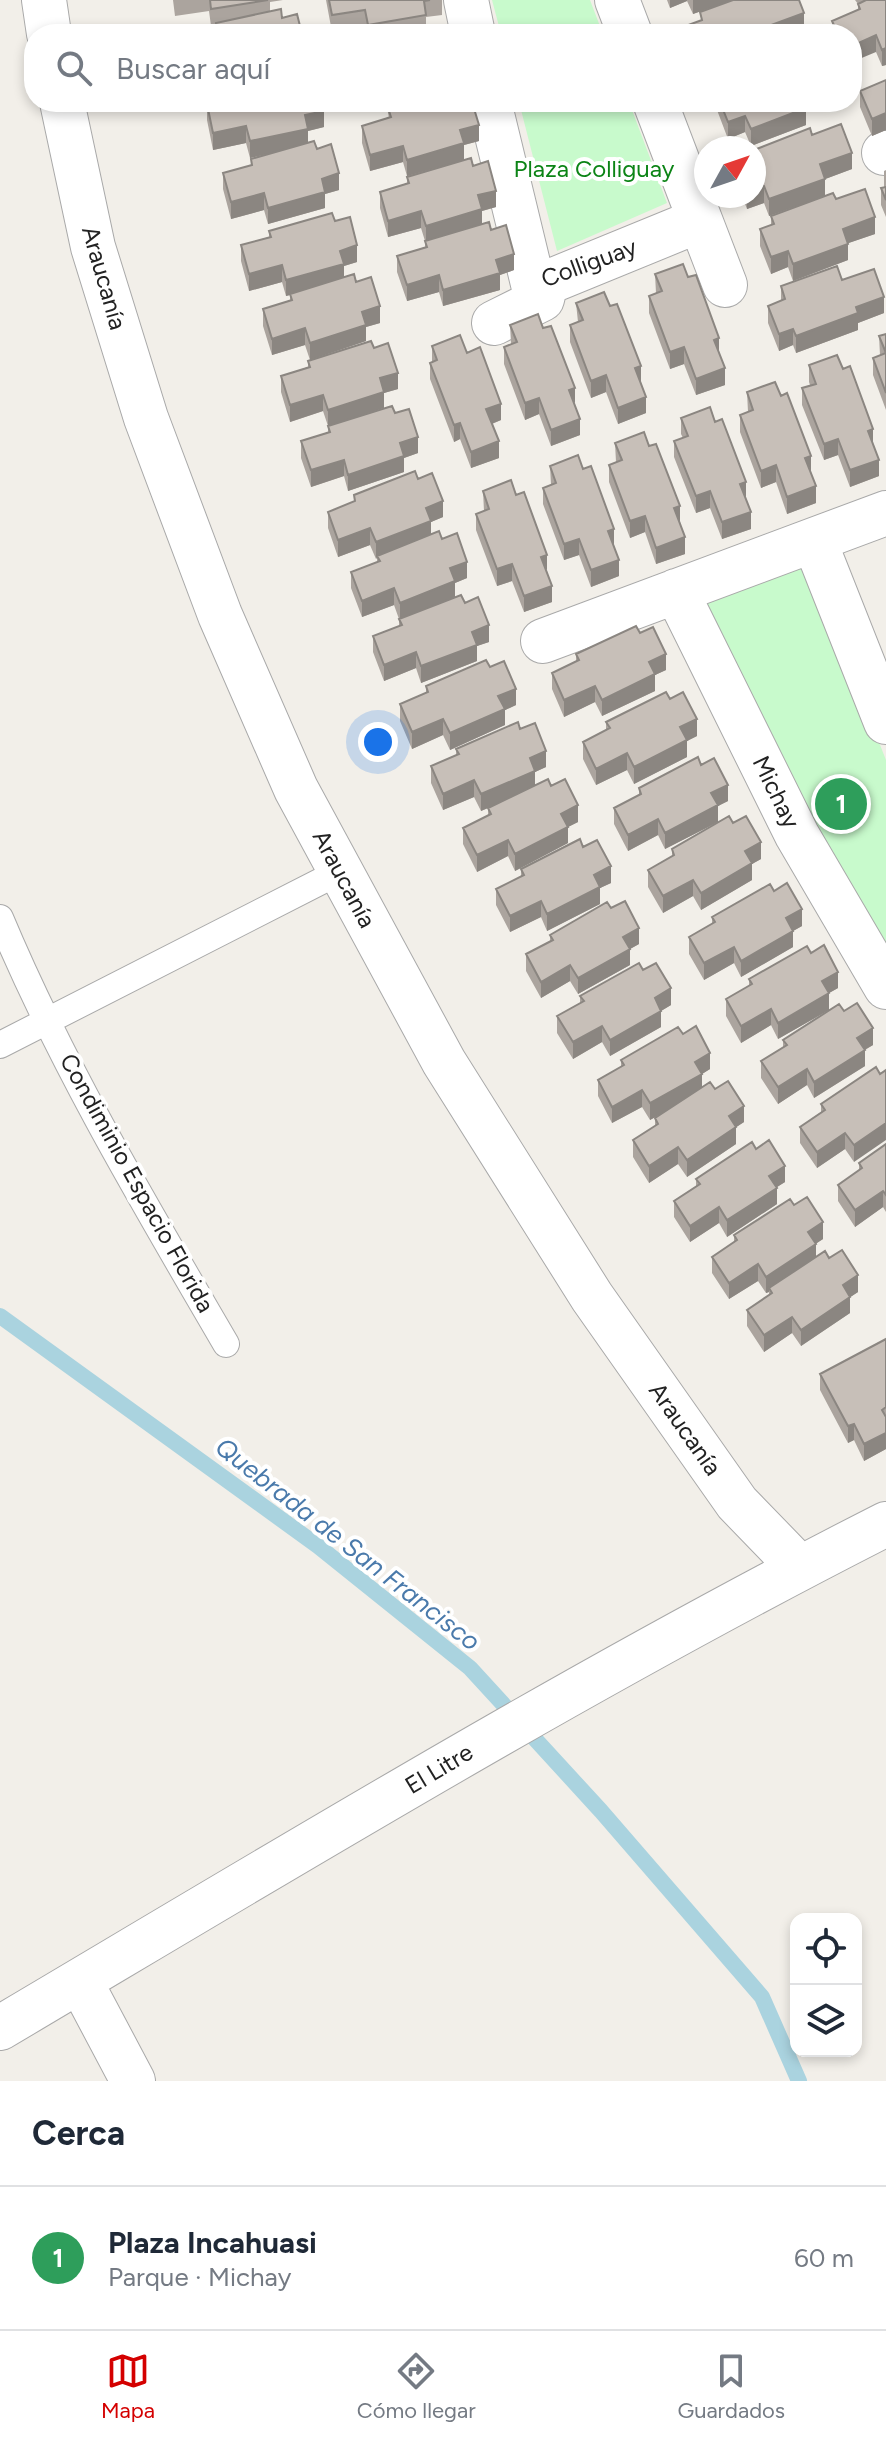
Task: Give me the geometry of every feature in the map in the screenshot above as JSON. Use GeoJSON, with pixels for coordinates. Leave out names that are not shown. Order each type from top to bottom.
{"type":"FeatureCollection","features":[{"type":"Feature","properties":{"kind":"street"},"geometry":{"type":"LineString","coordinates":[[44,0],[48,24]]}},
{"type":"Feature","properties":{"kind":"street"},"geometry":{"type":"LineString","coordinates":[[466,0],[471,24]]}},
{"type":"Feature","properties":{"kind":"street"},"geometry":{"type":"LineString","coordinates":[[617,0],[626,24]]}},
{"type":"Feature","properties":{"kind":"street","name":"Araucanía"},"geometry":{"type":"LineString","coordinates":[[64,112],[93,247],[146,418],[220,615],[296,789],[444,1062],[592,1297],[737,1503],[800,1568]]}},
{"type":"Feature","properties":{"kind":"street","name":"Colliguay"},"geometry":{"type":"LineString","coordinates":[[491,112],[534,288],[700,220]]}},
{"type":"Feature","properties":{"kind":"street"},"geometry":{"type":"LineString","coordinates":[[659,112],[725,285]]}},
{"type":"Feature","properties":{"kind":"street"},"geometry":{"type":"LineString","coordinates":[[494,323],[542,299],[546,283]]}},
{"type":"Feature","properties":{"kind":"street"},"geometry":{"type":"LineString","coordinates":[[543,641],[886,513]]}},
{"type":"Feature","properties":{"kind":"street"},"geometry":{"type":"LineString","coordinates":[[814,540],[886,722]]}},
{"type":"Feature","properties":{"kind":"street","name":"Michay"},"geometry":{"type":"LineString","coordinates":[[676,591],[797,835],[886,987]]}},
{"type":"Feature","properties":{"kind":"street","name":"El Litre"},"geometry":{"type":"LineString","coordinates":[[0,2028],[501,1733],[886,1524]]}},
{"type":"Feature","properties":{"kind":"street"},"geometry":{"type":"LineString","coordinates":[[80,1981],[133,2081]]}},
{"type":"Feature","properties":{"kind":"lane"},"geometry":{"type":"LineString","coordinates":[[0,1045],[339,872]]}},
{"type":"Feature","properties":{"kind":"lane","name":"Condiminio Espacio Florida"},"geometry":{"type":"LineString","coordinates":[[0,918],[26,980],[131,1181],[226,1344]]}},
{"type":"Feature","properties":{"kind":"green space"},"geometry":{"type":"Polygon","coordinates":[[[492,0],[590,0],[599,24],[498,24],[492,0]]]}},
{"type":"Feature","properties":{"kind":"green space","name":"Plaza Colliguay"},"geometry":{"type":"Polygon","coordinates":[[[522,112],[633,112],[667,203],[557,251],[522,112]]]}},
{"type":"Feature","properties":{"kind":"green space"},"geometry":{"type":"Polygon","coordinates":[[[808,562],[886,760],[886,959],[695,597],[808,562]]]}},
{"type":"Feature","properties":{"kind":"building"},"geometry":{"type":"Polygon","coordinates":[[[210,0],[268,0],[211,9],[210,0]]]}},
{"type":"Feature","properties":{"kind":"building"},"geometry":{"type":"Polygon","coordinates":[[[329,0],[430,0],[424,1],[426,15],[374,24],[368,24],[365,10],[332,15],[329,0]]]}},
{"type":"Feature","properties":{"kind":"building"},"geometry":{"type":"Polygon","coordinates":[[[733,0],[799,0],[804,13],[774,24],[691,24],[702,20],[700,12],[733,0]]]}},
{"type":"Feature","properties":{"kind":"building"},"geometry":{"type":"Polygon","coordinates":[[[866,0],[886,0],[886,48],[882,50],[876,35],[862,41],[862,24],[833,24],[832,21],[860,9],[858,4],[866,0]]]}},
{"type":"Feature","properties":{"kind":"building"},"geometry":{"type":"Polygon","coordinates":[[[281,9],[282,18],[297,14],[300,24],[216,24],[281,9]]]}},
{"type":"Feature","properties":{"kind":"building"},"geometry":{"type":"Polygon","coordinates":[[[886,80],[886,113],[872,119],[862,90],[886,80]]]}},
{"type":"Feature","properties":{"kind":"building"},"geometry":{"type":"Polygon","coordinates":[[[209,112],[319,112],[305,115],[308,129],[250,141],[246,126],[213,133],[209,112]]]}},
{"type":"Feature","properties":{"kind":"building"},"geometry":{"type":"Polygon","coordinates":[[[389,112],[475,112],[479,125],[460,130],[464,143],[407,160],[403,146],[370,155],[362,126],[391,117],[389,112]]]}},
{"type":"Feature","properties":{"kind":"building"},"geometry":{"type":"Polygon","coordinates":[[[724,112],[796,112],[751,129],[745,116],[728,122],[724,112]]]}},
{"type":"Feature","properties":{"kind":"building"},"geometry":{"type":"Polygon","coordinates":[[[841,124],[852,153],[820,164],[825,179],[769,199],[766,191],[766,145],[810,128],[812,135],[841,124]]]}},
{"type":"Feature","properties":{"kind":"building"},"geometry":{"type":"Polygon","coordinates":[[[314,141],[317,149],[331,144],[339,173],[322,179],[325,192],[268,208],[264,193],[231,202],[223,173],[252,165],[251,159],[314,141]]]}},
{"type":"Feature","properties":{"kind":"building"},"geometry":{"type":"Polygon","coordinates":[[[471,158],[473,166],[488,161],[496,191],[478,195],[482,209],[426,226],[421,211],[388,221],[380,192],[409,183],[407,177],[471,158]]]}},
{"type":"Feature","properties":{"kind":"building"},"geometry":{"type":"Polygon","coordinates":[[[865,189],[875,217],[843,229],[848,244],[793,264],[788,251],[771,257],[760,229],[774,224],[771,216],[833,193],[836,199],[865,189]]]}},
{"type":"Feature","properties":{"kind":"building"},"geometry":{"type":"Polygon","coordinates":[[[332,213],[335,221],[350,217],[357,245],[340,251],[344,264],[286,280],[282,265],[249,274],[241,245],[271,237],[269,231],[332,213]]]}},
{"type":"Feature","properties":{"kind":"building"},"geometry":{"type":"Polygon","coordinates":[[[489,222],[491,230],[506,225],[514,254],[496,260],[500,273],[443,290],[439,275],[407,285],[397,256],[427,247],[425,241],[489,222]]]}},
{"type":"Feature","properties":{"kind":"building"},"geometry":{"type":"Polygon","coordinates":[[[683,264],[688,277],[696,275],[719,338],[714,340],[725,368],[696,379],[684,347],[670,352],[649,296],[662,291],[655,274],[683,264]]]}},
{"type":"Feature","properties":{"kind":"building"},"geometry":{"type":"Polygon","coordinates":[[[837,266],[842,280],[874,269],[884,297],[856,307],[858,313],[796,336],[793,329],[779,334],[768,306],[785,299],[781,286],[837,266]]]}},
{"type":"Feature","properties":{"kind":"building"},"geometry":{"type":"Polygon","coordinates":[[[354,274],[356,282],[371,277],[380,306],[362,312],[366,325],[310,343],[305,328],[272,339],[263,309],[292,300],[290,294],[354,274]]]}},
{"type":"Feature","properties":{"kind":"building"},"geometry":{"type":"Polygon","coordinates":[[[604,292],[610,306],[617,304],[641,366],[635,368],[646,397],[618,408],[606,375],[591,381],[570,325],[583,320],[576,303],[604,292]]]}},
{"type":"Feature","properties":{"kind":"building"},"geometry":{"type":"Polygon","coordinates":[[[538,314],[543,328],[551,326],[575,388],[569,390],[580,419],[551,430],[539,398],[525,403],[504,347],[517,342],[510,325],[538,314]]]}},
{"type":"Feature","properties":{"kind":"building"},"geometry":{"type":"Polygon","coordinates":[[[886,334],[886,353],[879,336],[886,334]]]}},
{"type":"Feature","properties":{"kind":"building"},"geometry":{"type":"Polygon","coordinates":[[[460,335],[467,353],[480,347],[501,404],[486,409],[499,441],[471,452],[460,423],[454,425],[430,363],[437,360],[432,346],[460,335]]]}},
{"type":"Feature","properties":{"kind":"building"},"geometry":{"type":"Polygon","coordinates":[[[371,341],[374,348],[388,343],[398,373],[380,378],[384,392],[328,410],[323,395],[290,405],[281,376],[310,367],[308,361],[371,341]]]}},
{"type":"Feature","properties":{"kind":"building"},"geometry":{"type":"Polygon","coordinates":[[[886,353],[886,393],[873,358],[886,353]]]}},
{"type":"Feature","properties":{"kind":"building"},"geometry":{"type":"Polygon","coordinates":[[[837,355],[843,369],[850,366],[873,429],[868,431],[879,460],[850,470],[838,439],[824,444],[802,388],[816,384],[809,365],[837,355]]]}},
{"type":"Feature","properties":{"kind":"building"},"geometry":{"type":"Polygon","coordinates":[[[775,382],[781,396],[787,393],[811,456],[805,458],[816,486],[787,497],[776,465],[761,471],[740,415],[753,410],[747,392],[775,382]]]}},
{"type":"Feature","properties":{"kind":"building"},"geometry":{"type":"Polygon","coordinates":[[[392,406],[395,413],[409,409],[418,437],[400,443],[404,456],[348,475],[344,460],[311,470],[301,441],[330,432],[328,426],[392,406]]]}},
{"type":"Feature","properties":{"kind":"building"},"geometry":{"type":"Polygon","coordinates":[[[710,407],[715,422],[722,419],[746,482],[740,484],[751,512],[722,522],[710,491],[696,496],[674,441],[688,436],[681,418],[710,407]]]}},
{"type":"Feature","properties":{"kind":"building"},"geometry":{"type":"Polygon","coordinates":[[[644,432],[649,446],[656,444],[680,506],[674,508],[685,537],[656,548],[645,516],[630,521],[609,465],[622,460],[615,443],[644,432]]]}},
{"type":"Feature","properties":{"kind":"building"},"geometry":{"type":"Polygon","coordinates":[[[578,455],[583,469],[591,466],[614,529],[608,531],[619,560],[591,570],[579,539],[564,544],[543,488],[556,483],[550,466],[578,455]]]}},
{"type":"Feature","properties":{"kind":"building"},"geometry":{"type":"Polygon","coordinates":[[[415,471],[418,479],[432,473],[443,501],[426,508],[431,521],[376,542],[370,528],[338,540],[328,512],[355,501],[354,495],[415,471]]]}},
{"type":"Feature","properties":{"kind":"building"},"geometry":{"type":"Polygon","coordinates":[[[511,480],[516,495],[524,492],[547,555],[541,557],[552,586],[524,596],[512,564],[497,569],[476,514],[489,509],[483,491],[511,480]]]}},
{"type":"Feature","properties":{"kind":"building"},"geometry":{"type":"Polygon","coordinates":[[[439,531],[442,539],[457,533],[467,562],[450,568],[455,581],[400,603],[394,588],[362,601],[351,572],[380,561],[377,556],[439,531]]]}},
{"type":"Feature","properties":{"kind":"building"},"geometry":{"type":"Polygon","coordinates":[[[461,595],[465,603],[478,597],[489,625],[472,632],[477,645],[421,666],[416,652],[384,665],[373,636],[402,625],[399,619],[461,595]]]}},
{"type":"Feature","properties":{"kind":"building"},"geometry":{"type":"Polygon","coordinates":[[[636,626],[640,633],[653,627],[666,654],[649,662],[655,674],[602,700],[595,686],[564,700],[552,673],[579,660],[576,654],[636,626]]]}},
{"type":"Feature","properties":{"kind":"building"},"geometry":{"type":"Polygon","coordinates":[[[486,660],[490,667],[504,661],[516,689],[498,696],[505,709],[450,733],[443,719],[412,732],[400,704],[428,692],[426,686],[486,660]]]}},
{"type":"Feature","properties":{"kind":"building"},"geometry":{"type":"Polygon","coordinates":[[[666,692],[670,699],[683,692],[697,719],[680,727],[687,740],[634,767],[627,753],[596,769],[583,742],[610,728],[606,722],[666,692]]]}},
{"type":"Feature","properties":{"kind":"building"},"geometry":{"type":"Polygon","coordinates":[[[518,722],[520,729],[535,723],[546,751],[530,758],[535,771],[481,794],[474,780],[443,794],[431,766],[459,754],[456,749],[518,722]]]}},
{"type":"Feature","properties":{"kind":"building"},"geometry":{"type":"Polygon","coordinates":[[[698,757],[701,765],[714,758],[728,785],[711,793],[718,805],[665,833],[658,819],[628,835],[614,808],[641,794],[639,788],[698,757]]]}},
{"type":"Feature","properties":{"kind":"building"},"geometry":{"type":"Polygon","coordinates":[[[548,779],[551,786],[565,779],[578,805],[561,814],[568,827],[515,854],[508,840],[477,855],[463,828],[491,814],[488,808],[548,779]]]}},
{"type":"Feature","properties":{"kind":"building"},"geometry":{"type":"Polygon","coordinates":[[[729,816],[733,823],[746,816],[761,842],[745,851],[752,863],[701,893],[693,880],[663,896],[648,870],[674,855],[672,849],[729,816]]]}},
{"type":"Feature","properties":{"kind":"building"},"geometry":{"type":"Polygon","coordinates":[[[580,839],[583,847],[597,840],[611,866],[594,875],[600,887],[547,914],[541,901],[510,916],[496,889],[524,875],[521,869],[580,839]]]}},
{"type":"Feature","properties":{"kind":"building"},"geometry":{"type":"Polygon","coordinates":[[[787,883],[802,909],[786,918],[793,931],[741,961],[734,947],[704,963],[689,937],[715,922],[712,917],[770,884],[774,891],[787,883]]]}},
{"type":"Feature","properties":{"kind":"building"},"geometry":{"type":"Polygon","coordinates":[[[625,901],[639,928],[623,937],[630,949],[578,978],[570,965],[541,982],[526,954],[553,940],[550,935],[607,902],[611,908],[625,901]]]}},
{"type":"Feature","properties":{"kind":"building"},"geometry":{"type":"Polygon","coordinates":[[[824,945],[838,972],[822,981],[829,993],[778,1023],[771,1009],[741,1026],[726,999],[752,984],[749,979],[807,946],[811,953],[824,945]]]}},
{"type":"Feature","properties":{"kind":"building"},"geometry":{"type":"Polygon","coordinates":[[[639,963],[643,970],[656,963],[671,988],[655,998],[661,1011],[610,1040],[602,1026],[573,1042],[557,1016],[584,1001],[580,996],[639,963]]]}},
{"type":"Feature","properties":{"kind":"building"},"geometry":{"type":"Polygon","coordinates":[[[857,1003],[873,1028],[857,1038],[865,1050],[814,1082],[807,1069],[778,1087],[761,1061],[787,1045],[783,1040],[839,1004],[844,1011],[857,1003]]]}},
{"type":"Feature","properties":{"kind":"building"},"geometry":{"type":"Polygon","coordinates":[[[696,1026],[710,1053],[695,1062],[702,1074],[650,1103],[642,1090],[612,1107],[598,1080],[624,1065],[621,1060],[678,1027],[683,1034],[696,1026]]]}},
{"type":"Feature","properties":{"kind":"building"},"geometry":{"type":"Polygon","coordinates":[[[876,1067],[880,1074],[886,1070],[886,1123],[854,1145],[845,1133],[817,1152],[800,1127],[825,1110],[821,1104],[876,1067]]]}},
{"type":"Feature","properties":{"kind":"building"},"geometry":{"type":"Polygon","coordinates":[[[728,1081],[744,1106],[729,1116],[736,1127],[687,1160],[678,1147],[649,1166],[633,1140],[658,1124],[655,1118],[710,1082],[715,1089],[728,1081]]]}},
{"type":"Feature","properties":{"kind":"building"},"geometry":{"type":"Polygon","coordinates":[[[769,1140],[785,1166],[769,1176],[777,1188],[727,1220],[719,1207],[690,1226],[674,1201],[700,1184],[696,1179],[752,1142],[756,1149],[769,1140]]]}},
{"type":"Feature","properties":{"kind":"building"},"geometry":{"type":"Polygon","coordinates":[[[886,1144],[886,1195],[883,1191],[855,1210],[838,1185],[862,1168],[859,1163],[886,1144]]]}},
{"type":"Feature","properties":{"kind":"building"},"geometry":{"type":"Polygon","coordinates":[[[807,1197],[823,1222],[808,1232],[816,1244],[766,1277],[758,1264],[729,1283],[712,1257],[737,1240],[734,1235],[790,1199],[794,1205],[807,1197]]]}},
{"type":"Feature","properties":{"kind":"building"},"geometry":{"type":"Polygon","coordinates":[[[842,1250],[858,1275],[843,1285],[850,1297],[801,1330],[792,1317],[764,1335],[747,1310],[772,1293],[769,1288],[825,1251],[829,1258],[842,1250]]]}},
{"type":"Feature","properties":{"kind":"building"},"geometry":{"type":"Polygon","coordinates":[[[886,1339],[886,1407],[882,1410],[886,1417],[886,1433],[864,1444],[854,1424],[848,1426],[820,1374],[886,1339]]]}},
{"type":"Feature","properties":{"kind":"waterway","name":"Quebrada de San Francisco"},"geometry":{"type":"LineString","coordinates":[[0,1316],[318,1546],[470,1668],[601,1811],[762,1997],[799,2081]]}},
{"type":"Feature","properties":{"kind":"place","name":"Plaza Incahuasi"},"geometry":{"type":"Point","coordinates":[841,804]}}]}
